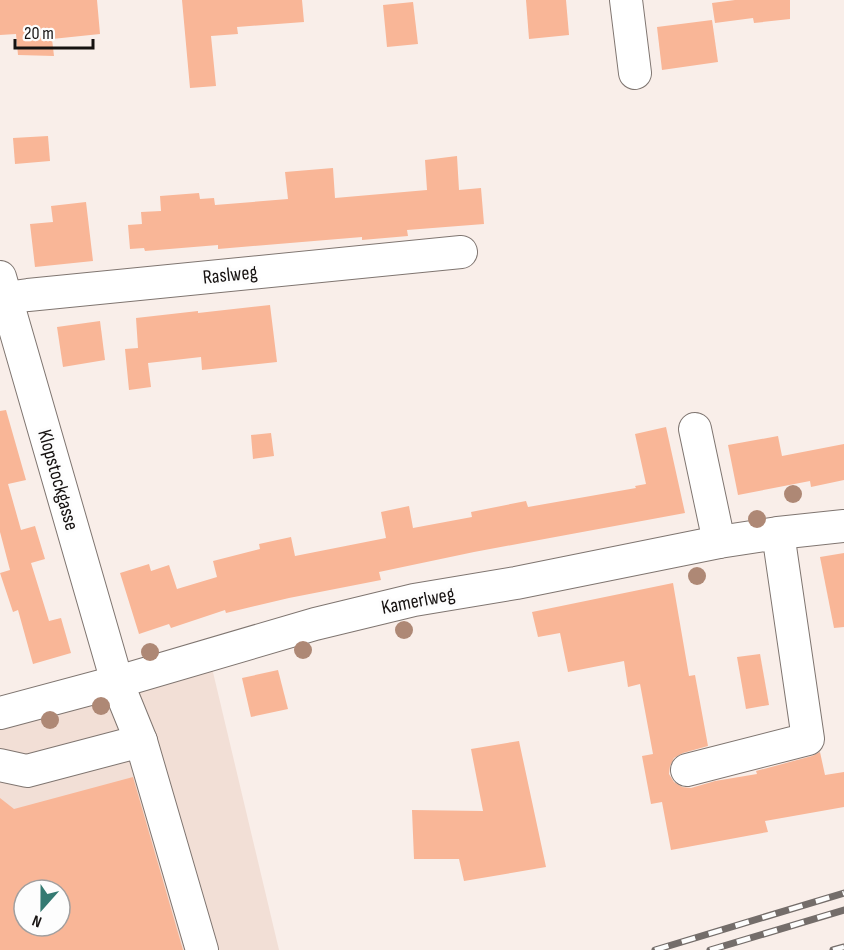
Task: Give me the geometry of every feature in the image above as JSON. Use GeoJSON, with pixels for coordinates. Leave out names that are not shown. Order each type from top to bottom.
{"type":"FeatureCollection","features":[{"type":"Feature","properties":{"kind":"street"},"geometry":{"type":"LineString","coordinates":[[626,0],[635,73]]}},
{"type":"Feature","properties":{"kind":"street","name":"Raslweg"},"geometry":{"type":"LineString","coordinates":[[2,291],[461,252]]}},
{"type":"Feature","properties":{"kind":"street","name":"Klopstockgasse"},"geometry":{"type":"LineString","coordinates":[[2,291],[117,682],[141,741],[202,950]]}},
{"type":"Feature","properties":{"kind":"street"},"geometry":{"type":"LineString","coordinates":[[695,429],[719,542]]}},
{"type":"Feature","properties":{"kind":"street","name":"Kamerlweg"},"geometry":{"type":"LineString","coordinates":[[0,713],[117,682],[315,624],[414,600],[516,583],[719,542],[844,526]]}},
{"type":"Feature","properties":{"kind":"street"},"geometry":{"type":"LineString","coordinates":[[687,770],[808,739],[778,533]]}},
{"type":"Feature","properties":{"kind":"street"},"geometry":{"type":"LineString","coordinates":[[0,765],[27,771],[141,741]]}},
{"type":"Feature","properties":{"kind":"shaded area"},"geometry":{"type":"Polygon","coordinates":[[[212,668],[279,950],[0,950],[0,723],[212,668]]]}},
{"type":"Feature","properties":{"kind":"building"},"geometry":{"type":"Polygon","coordinates":[[[0,0],[97,0],[100,34],[52,39],[54,56],[18,55],[16,34],[0,35],[0,0]]]}},
{"type":"Feature","properties":{"kind":"building"},"geometry":{"type":"Polygon","coordinates":[[[182,0],[302,0],[304,22],[237,27],[238,34],[211,36],[216,86],[190,88],[182,0]]]}},
{"type":"Feature","properties":{"kind":"building"},"geometry":{"type":"Polygon","coordinates":[[[526,0],[566,0],[569,35],[529,39],[526,0]]]}},
{"type":"Feature","properties":{"kind":"building"},"geometry":{"type":"Polygon","coordinates":[[[735,0],[790,0],[790,19],[754,23],[753,18],[715,23],[712,3],[735,0]]]}},
{"type":"Feature","properties":{"kind":"building"},"geometry":{"type":"Polygon","coordinates":[[[413,2],[418,44],[387,47],[383,5],[413,2]]]}},
{"type":"Feature","properties":{"kind":"building"},"geometry":{"type":"Polygon","coordinates":[[[712,20],[718,62],[662,70],[657,27],[712,20]]]}},
{"type":"Feature","properties":{"kind":"building"},"geometry":{"type":"Polygon","coordinates":[[[48,136],[50,161],[15,164],[13,138],[48,136]]]}},
{"type":"Feature","properties":{"kind":"building"},"geometry":{"type":"Polygon","coordinates":[[[457,156],[459,190],[481,188],[484,224],[407,230],[408,236],[362,240],[362,237],[218,249],[218,245],[145,251],[144,248],[130,249],[128,225],[142,224],[141,212],[161,211],[160,196],[199,193],[200,199],[214,198],[215,205],[288,199],[285,172],[333,168],[335,198],[427,190],[425,160],[457,156]]]}},
{"type":"Feature","properties":{"kind":"building"},"geometry":{"type":"Polygon","coordinates":[[[86,202],[93,261],[35,267],[30,224],[53,222],[51,206],[86,202]]]}},
{"type":"Feature","properties":{"kind":"building"},"geometry":{"type":"Polygon","coordinates":[[[270,305],[277,362],[202,370],[201,357],[148,363],[151,387],[129,390],[125,349],[138,348],[136,318],[270,305]]]}},
{"type":"Feature","properties":{"kind":"building"},"geometry":{"type":"Polygon","coordinates":[[[100,321],[105,360],[63,367],[57,327],[100,321]]]}},
{"type":"Feature","properties":{"kind":"building"},"geometry":{"type":"Polygon","coordinates":[[[6,410],[26,480],[8,484],[21,530],[35,526],[45,559],[31,563],[49,621],[61,618],[71,653],[33,664],[18,610],[13,612],[0,573],[10,570],[0,532],[0,411],[6,410]]]}},
{"type":"Feature","properties":{"kind":"building"},"geometry":{"type":"Polygon","coordinates":[[[666,427],[685,513],[379,572],[381,580],[226,613],[225,610],[171,628],[169,624],[139,634],[120,573],[149,564],[151,571],[169,565],[177,589],[217,577],[213,561],[260,549],[259,544],[291,537],[295,556],[386,538],[381,512],[409,506],[413,528],[472,517],[471,512],[526,501],[528,507],[636,488],[635,486],[646,484],[635,434],[666,427]]]}},
{"type":"Feature","properties":{"kind":"building"},"geometry":{"type":"Polygon","coordinates":[[[271,433],[274,456],[253,459],[251,435],[271,433]]]}},
{"type":"Feature","properties":{"kind":"building"},"geometry":{"type":"Polygon","coordinates":[[[778,436],[782,456],[844,444],[844,480],[811,487],[810,481],[738,495],[728,445],[778,436]]]}},
{"type":"Feature","properties":{"kind":"building"},"geometry":{"type":"Polygon","coordinates":[[[844,553],[844,627],[834,628],[820,557],[844,553]]]}},
{"type":"Feature","properties":{"kind":"building"},"geometry":{"type":"Polygon","coordinates":[[[673,583],[689,676],[695,675],[708,746],[674,758],[669,774],[674,782],[682,787],[691,788],[715,781],[757,774],[756,771],[820,752],[825,775],[844,772],[844,807],[765,821],[768,832],[671,850],[662,802],[651,804],[642,756],[653,754],[640,684],[628,687],[624,661],[568,672],[560,633],[538,637],[532,612],[673,583]]]}},
{"type":"Feature","properties":{"kind":"building"},"geometry":{"type":"Polygon","coordinates":[[[760,654],[769,705],[746,709],[737,657],[760,654]]]}},
{"type":"Feature","properties":{"kind":"building"},"geometry":{"type":"Polygon","coordinates":[[[278,670],[288,709],[251,717],[242,678],[278,670]]]}},
{"type":"Feature","properties":{"kind":"building"},"geometry":{"type":"Polygon","coordinates":[[[519,741],[546,867],[464,881],[459,859],[414,859],[412,810],[483,811],[471,749],[519,741]]]}},
{"type":"Feature","properties":{"kind":"building"},"geometry":{"type":"Polygon","coordinates":[[[133,777],[183,950],[0,950],[0,798],[14,809],[133,777]]]}},
{"type":"Feature","properties":{"kind":"railway"},"geometry":{"type":"LineString","coordinates":[[655,950],[844,893]]}},
{"type":"Feature","properties":{"kind":"railway"},"geometry":{"type":"LineString","coordinates":[[710,950],[844,910]]}},
{"type":"Feature","properties":{"kind":"railway"},"geometry":{"type":"LineString","coordinates":[[833,950],[844,947]]}}]}
